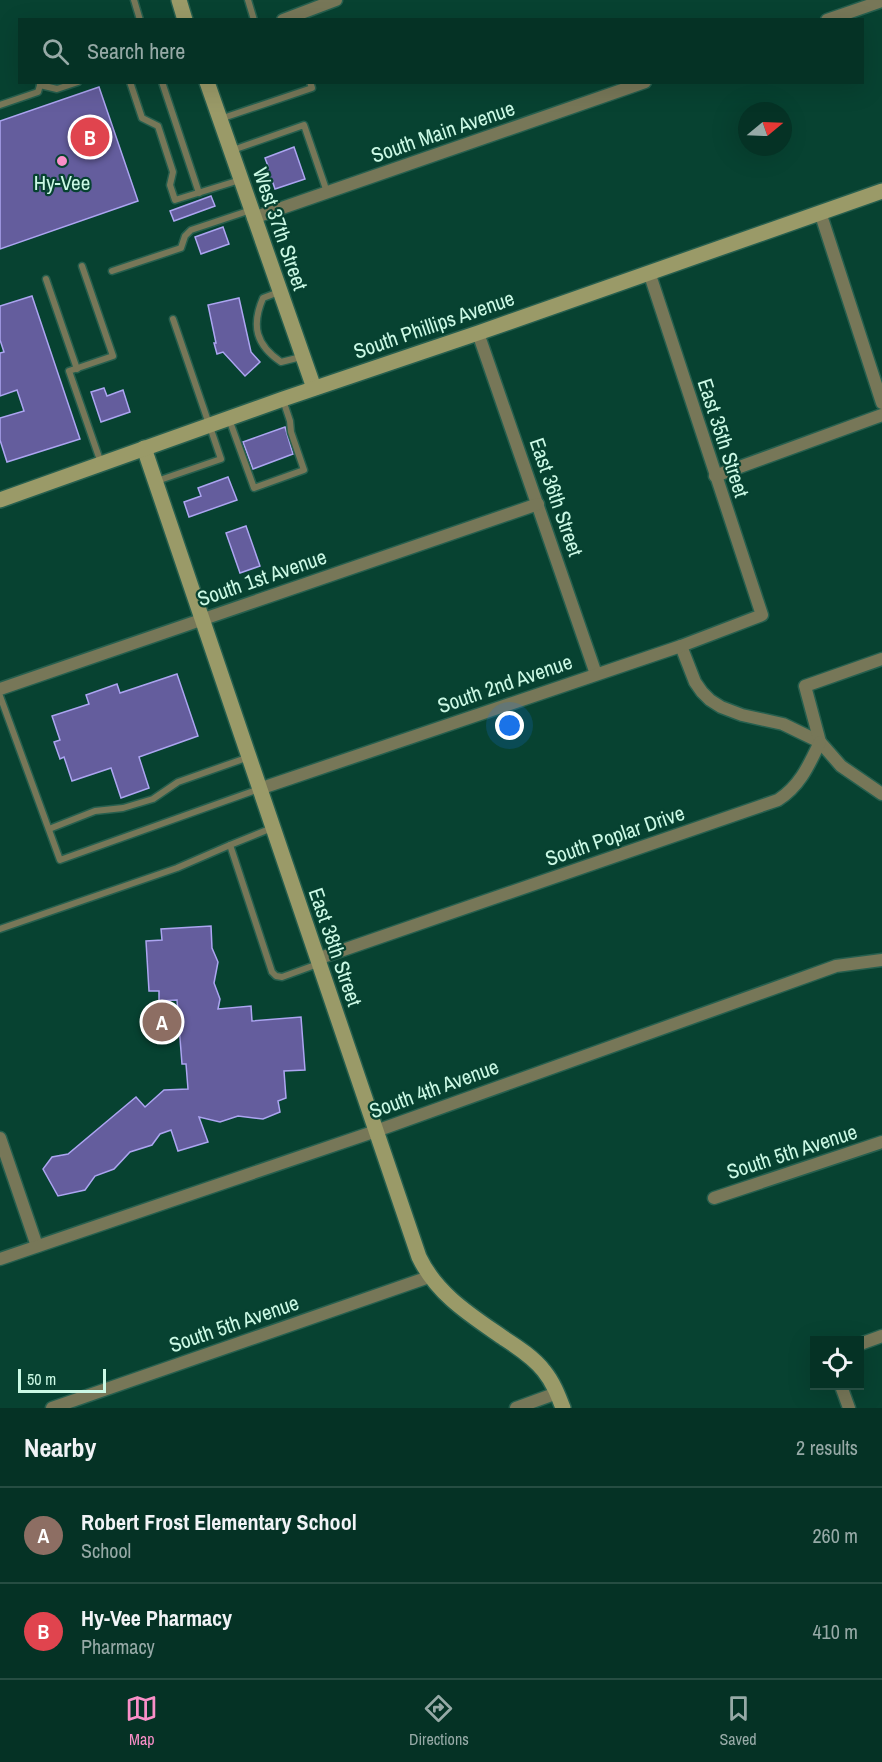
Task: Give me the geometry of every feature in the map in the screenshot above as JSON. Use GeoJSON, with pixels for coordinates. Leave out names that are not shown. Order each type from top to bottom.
{"type":"FeatureCollection","features":[{"type":"Feature","properties":{"kind":"street"},"geometry":{"type":"LineString","coordinates":[[179,0],[184,18]]}},
{"type":"Feature","properties":{"kind":"street"},"geometry":{"type":"LineString","coordinates":[[289,18],[336,0]]}},
{"type":"Feature","properties":{"kind":"street"},"geometry":{"type":"LineString","coordinates":[[833,18],[882,1]]}},
{"type":"Feature","properties":{"kind":"street","name":"West 37th Street"},"geometry":{"type":"LineString","coordinates":[[208,84],[314,388]]}},
{"type":"Feature","properties":{"kind":"street","name":"South Main Avenue"},"geometry":{"type":"LineString","coordinates":[[252,214],[328,192],[639,84]]}},
{"type":"Feature","properties":{"kind":"street","name":"South Phillips Avenue"},"geometry":{"type":"LineString","coordinates":[[0,500],[314,388],[882,191]]}},
{"type":"Feature","properties":{"kind":"street"},"geometry":{"type":"LineString","coordinates":[[820,212],[882,403]]}},
{"type":"Feature","properties":{"kind":"street","name":"East 35th Street"},"geometry":{"type":"LineString","coordinates":[[649,272],[762,615]]}},
{"type":"Feature","properties":{"kind":"street","name":"East 36th Street"},"geometry":{"type":"LineString","coordinates":[[478,333],[596,674]]}},
{"type":"Feature","properties":{"kind":"street"},"geometry":{"type":"LineString","coordinates":[[715,476],[882,415]]}},
{"type":"Feature","properties":{"kind":"street","name":"East 38th Street"},"geometry":{"type":"LineString","coordinates":[[144,448],[419,1257],[429,1277],[459,1306],[526,1353],[544,1371],[557,1393],[562,1408]]}},
{"type":"Feature","properties":{"kind":"street","name":"South 1st Avenue"},"geometry":{"type":"LineString","coordinates":[[0,689],[538,504]]}},
{"type":"Feature","properties":{"kind":"street","name":"South 2nd Avenue"},"geometry":{"type":"LineString","coordinates":[[260,789],[681,646],[762,615]]}},
{"type":"Feature","properties":{"kind":"street"},"geometry":{"type":"LineString","coordinates":[[681,646],[695,682],[702,692],[716,704],[742,715],[783,724],[820,742],[841,766],[882,794]]}},
{"type":"Feature","properties":{"kind":"street"},"geometry":{"type":"LineString","coordinates":[[820,742],[805,686],[882,658]]}},
{"type":"Feature","properties":{"kind":"street","name":"South Poplar Drive"},"geometry":{"type":"LineString","coordinates":[[318,961],[778,800],[799,783],[820,742]]}},
{"type":"Feature","properties":{"kind":"street","name":"South 4th Avenue"},"geometry":{"type":"LineString","coordinates":[[0,1260],[376,1131],[836,966],[882,960]]}},
{"type":"Feature","properties":{"kind":"street"},"geometry":{"type":"LineString","coordinates":[[0,1138],[37,1246]]}},
{"type":"Feature","properties":{"kind":"street","name":"South 5th Avenue"},"geometry":{"type":"LineString","coordinates":[[714,1198],[882,1142]]}},
{"type":"Feature","properties":{"kind":"street","name":"South 5th Avenue"},"geometry":{"type":"LineString","coordinates":[[52,1408],[429,1277]]}},
{"type":"Feature","properties":{"kind":"street"},"geometry":{"type":"LineString","coordinates":[[864,1343],[882,1336]]}},
{"type":"Feature","properties":{"kind":"street"},"geometry":{"type":"LineString","coordinates":[[842,1390],[849,1408]]}},
{"type":"Feature","properties":{"kind":"street"},"geometry":{"type":"LineString","coordinates":[[516,1408],[557,1393]]}},
{"type":"Feature","properties":{"kind":"lane"},"geometry":{"type":"LineString","coordinates":[[134,0],[139,18]]}},
{"type":"Feature","properties":{"kind":"lane"},"geometry":{"type":"LineString","coordinates":[[248,0],[253,18]]}},
{"type":"Feature","properties":{"kind":"lane"},"geometry":{"type":"LineString","coordinates":[[0,105],[38,92],[41,84],[57,89],[72,84]]}},
{"type":"Feature","properties":{"kind":"lane"},"geometry":{"type":"LineString","coordinates":[[131,84],[142,118],[158,126],[173,172],[170,185],[175,200],[240,180]]}},
{"type":"Feature","properties":{"kind":"lane"},"geometry":{"type":"LineString","coordinates":[[163,84],[199,193]]}},
{"type":"Feature","properties":{"kind":"lane"},"geometry":{"type":"LineString","coordinates":[[220,119],[312,88],[311,84]]}},
{"type":"Feature","properties":{"kind":"lane"},"geometry":{"type":"LineString","coordinates":[[230,151],[304,125],[328,192]]}},
{"type":"Feature","properties":{"kind":"lane"},"geometry":{"type":"LineString","coordinates":[[112,272],[181,248],[185,236],[191,230],[252,214]]}},
{"type":"Feature","properties":{"kind":"lane"},"geometry":{"type":"LineString","coordinates":[[82,266],[113,356],[69,371],[101,464]]}},
{"type":"Feature","properties":{"kind":"lane"},"geometry":{"type":"LineString","coordinates":[[46,279],[77,369]]}},
{"type":"Feature","properties":{"kind":"lane"},"geometry":{"type":"LineString","coordinates":[[280,292],[263,298],[259,308],[256,319],[261,343],[281,362],[303,357]]}},
{"type":"Feature","properties":{"kind":"lane"},"geometry":{"type":"LineString","coordinates":[[155,482],[221,459],[173,319]]}},
{"type":"Feature","properties":{"kind":"lane"},"geometry":{"type":"LineString","coordinates":[[229,418],[254,488],[304,470],[283,399]]}},
{"type":"Feature","properties":{"kind":"lane"},"geometry":{"type":"LineString","coordinates":[[0,696],[60,860],[260,789]]}},
{"type":"Feature","properties":{"kind":"lane"},"geometry":{"type":"LineString","coordinates":[[49,829],[95,811],[139,805],[153,799],[178,782],[249,757]]}},
{"type":"Feature","properties":{"kind":"lane"},"geometry":{"type":"LineString","coordinates":[[0,929],[177,868],[273,827]]}},
{"type":"Feature","properties":{"kind":"lane"},"geometry":{"type":"LineString","coordinates":[[230,845],[272,972],[282,977],[318,961]]}},
{"type":"Feature","properties":{"kind":"building","name":"Hy-Vee"},"geometry":{"type":"Polygon","coordinates":[[[99,87],[138,201],[0,249],[0,121],[99,87]]]}},
{"type":"Feature","properties":{"kind":"building"},"geometry":{"type":"Polygon","coordinates":[[[294,147],[305,179],[275,189],[264,167],[268,166],[265,158],[294,147]]]}},
{"type":"Feature","properties":{"kind":"building"},"geometry":{"type":"Polygon","coordinates":[[[211,196],[215,206],[174,221],[170,211],[211,196]]]}},
{"type":"Feature","properties":{"kind":"building"},"geometry":{"type":"Polygon","coordinates":[[[223,227],[229,244],[201,254],[195,237],[223,227]]]}},
{"type":"Feature","properties":{"kind":"building"},"geometry":{"type":"Polygon","coordinates":[[[32,296],[80,439],[7,462],[0,440],[0,418],[24,411],[17,390],[0,396],[0,353],[4,352],[0,340],[0,306],[32,296]]]}},
{"type":"Feature","properties":{"kind":"building"},"geometry":{"type":"Polygon","coordinates":[[[239,298],[251,352],[260,362],[245,376],[223,352],[217,354],[208,305],[239,298]]]}},
{"type":"Feature","properties":{"kind":"building"},"geometry":{"type":"Polygon","coordinates":[[[104,388],[107,396],[123,390],[130,412],[101,422],[91,392],[104,388]]]}},
{"type":"Feature","properties":{"kind":"building"},"geometry":{"type":"Polygon","coordinates":[[[285,427],[293,454],[253,469],[243,442],[285,427]]]}},
{"type":"Feature","properties":{"kind":"building"},"geometry":{"type":"Polygon","coordinates":[[[228,477],[237,500],[189,517],[184,502],[201,496],[198,488],[228,477]]]}},
{"type":"Feature","properties":{"kind":"building"},"geometry":{"type":"Polygon","coordinates":[[[246,526],[260,566],[240,573],[226,533],[246,526]]]}},
{"type":"Feature","properties":{"kind":"building"},"geometry":{"type":"Polygon","coordinates":[[[177,674],[198,736],[139,757],[149,788],[121,798],[111,768],[72,781],[64,757],[60,759],[54,742],[60,740],[52,716],[89,704],[86,695],[117,684],[120,693],[177,674]]]}},
{"type":"Feature","properties":{"kind":"building"},"geometry":{"type":"Polygon","coordinates":[[[211,926],[212,948],[218,962],[214,983],[220,999],[218,1009],[251,1006],[252,1021],[301,1017],[305,1070],[284,1071],[286,1098],[278,1101],[280,1112],[263,1119],[238,1116],[220,1122],[199,1117],[208,1142],[178,1151],[171,1130],[160,1134],[152,1145],[130,1152],[114,1169],[95,1176],[85,1190],[58,1196],[43,1169],[52,1157],[68,1154],[136,1097],[145,1107],[164,1090],[188,1089],[186,1064],[182,1064],[177,1000],[159,1001],[159,991],[149,991],[146,941],[162,940],[161,929],[211,926]]]}},
{"type":"Feature","properties":{"kind":"place","name":"Hy-Vee Pharmacy"},"geometry":{"type":"Point","coordinates":[90,137]}},
{"type":"Feature","properties":{"kind":"place","name":"Hy-Vee"},"geometry":{"type":"Point","coordinates":[62,161]}},
{"type":"Feature","properties":{"kind":"place","name":"Robert Frost Elementary School"},"geometry":{"type":"Point","coordinates":[162,1022]}}]}
